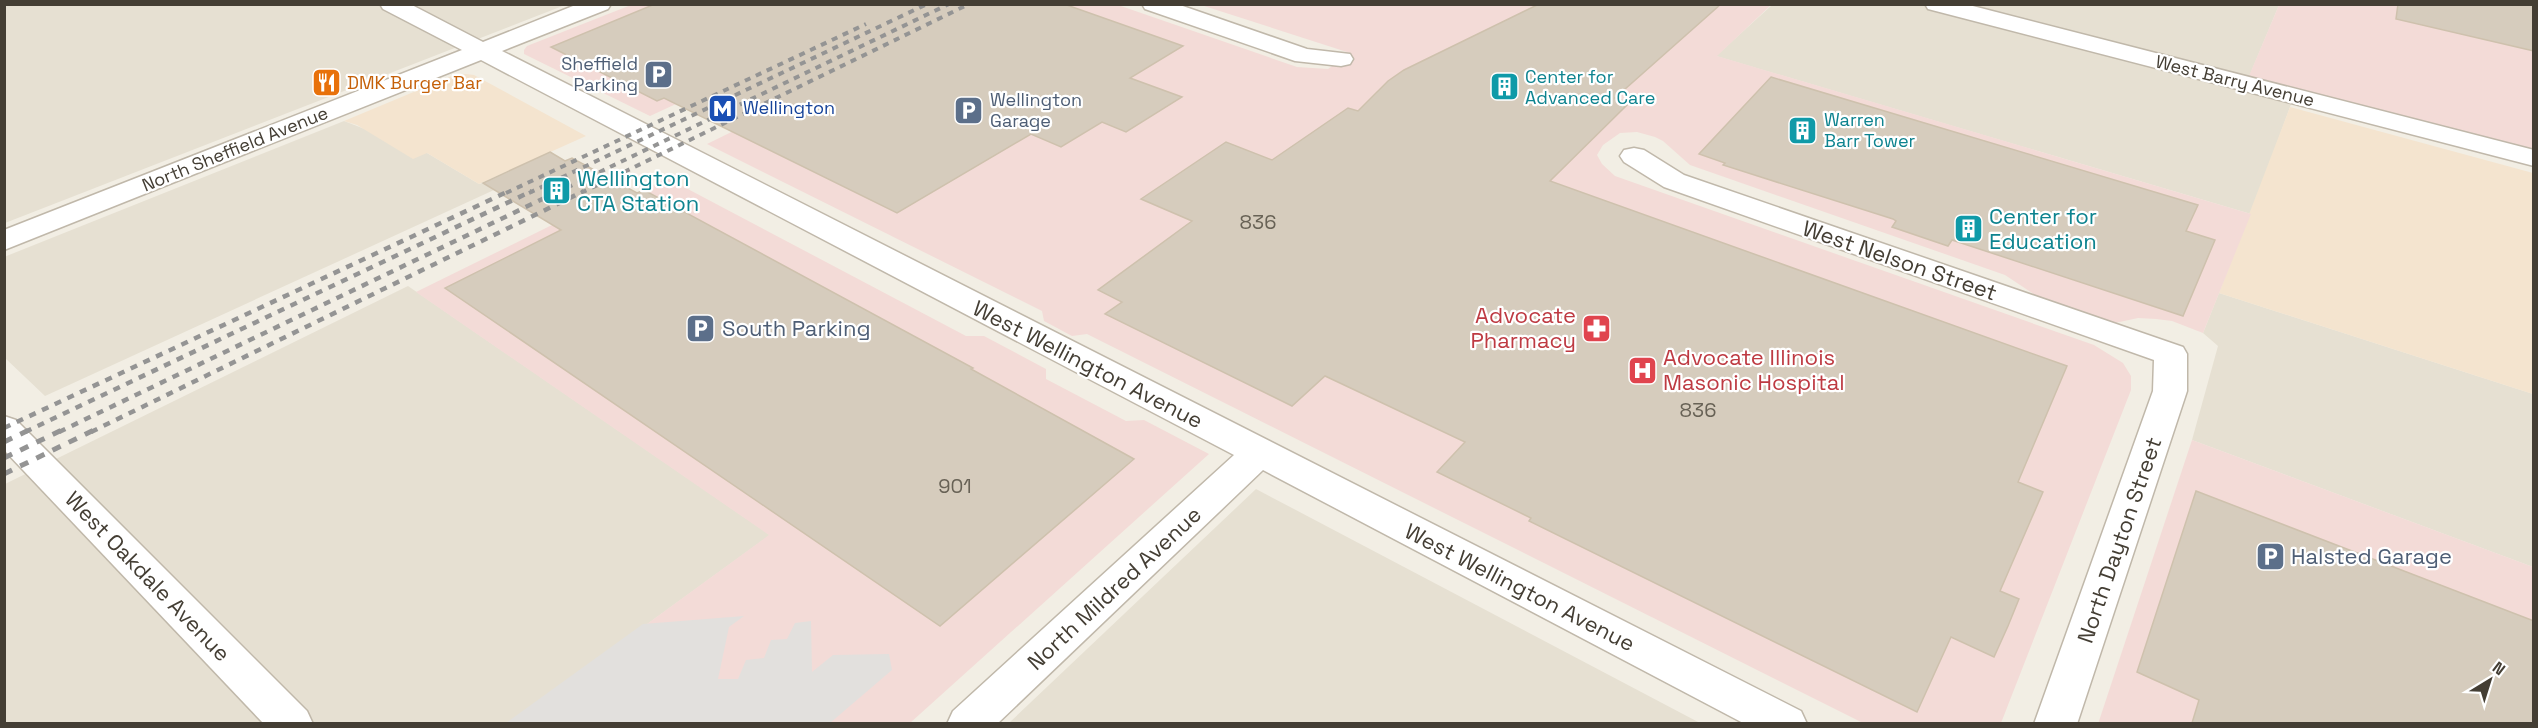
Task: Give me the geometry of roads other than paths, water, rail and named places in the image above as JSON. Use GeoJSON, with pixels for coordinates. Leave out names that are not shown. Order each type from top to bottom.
{"type":"FeatureCollection","features":[{"type":"Feature","properties":{"kind":"street","name":"West Wellington Avenue"},"geometry":{"type":"LineString","coordinates":[[391,4],[1786,723]]}},
{"type":"Feature","properties":{"kind":"street","name":"North Sheffield Avenue"},"geometry":{"type":"LineString","coordinates":[[4,241],[600,4]]}},
{"type":"Feature","properties":{"kind":"street"},"geometry":{"type":"LineString","coordinates":[[1153,4],[1304,56],[1341,59]]}},
{"type":"Feature","properties":{"kind":"street","name":"West Barry Avenue"},"geometry":{"type":"LineString","coordinates":[[1936,4],[2534,158]]}},
{"type":"Feature","properties":{"kind":"street","name":"West Nelson Street"},"geometry":{"type":"LineString","coordinates":[[1634,156],[1674,181],[2171,354]]}},
{"type":"Feature","properties":{"kind":"street","name":"North Dayton Street"},"geometry":{"type":"LineString","coordinates":[[2055,723],[2170,391],[2171,354]]}},
{"type":"Feature","properties":{"kind":"street","name":"West Oakdale Avenue"},"geometry":{"type":"LineString","coordinates":[[4,428],[292,723]]}},
{"type":"Feature","properties":{"kind":"street","name":"North Mildred Avenue"},"geometry":{"type":"LineString","coordinates":[[968,723],[1260,452]]}},
{"type":"Feature","properties":{"kind":"railway"},"geometry":{"type":"LineString","coordinates":[[529,193],[927,4]]}},
{"type":"Feature","properties":{"kind":"railway"},"geometry":{"type":"LineString","coordinates":[[556,193],[949,4]]}},
{"type":"Feature","properties":{"kind":"railway"},"geometry":{"type":"LineString","coordinates":[[581,193],[969,4]]}},
{"type":"Feature","properties":{"kind":"railway"},"geometry":{"type":"LineString","coordinates":[[506,193],[866,24]]}},
{"type":"Feature","properties":{"kind":"railway"},"geometry":{"type":"LineString","coordinates":[[4,428],[509,191]]}},
{"type":"Feature","properties":{"kind":"railway"},"geometry":{"type":"LineString","coordinates":[[25,432],[532,191]]}},
{"type":"Feature","properties":{"kind":"railway"},"geometry":{"type":"LineString","coordinates":[[59,432],[559,191]]}},
{"type":"Feature","properties":{"kind":"railway"},"geometry":{"type":"LineString","coordinates":[[91,432],[584,191]]}},
{"type":"Feature","properties":{"kind":"railway"},"geometry":{"type":"LineString","coordinates":[[4,442],[29,430]]}},
{"type":"Feature","properties":{"kind":"railway"},"geometry":{"type":"LineString","coordinates":[[4,458],[62,430]]}},
{"type":"Feature","properties":{"kind":"railway"},"geometry":{"type":"LineString","coordinates":[[4,474],[94,430]]}},
{"type":"Feature","properties":{"kind":"place","name":"Sheffield Parking"},"geometry":{"type":"Point","coordinates":[659,74]}},
{"type":"Feature","properties":{"kind":"place","name":"DMK Burger Bar"},"geometry":{"type":"Point","coordinates":[326,83]}},
{"type":"Feature","properties":{"kind":"place","name":"Center for Advanced Care"},"geometry":{"type":"Point","coordinates":[1504,87]}},
{"type":"Feature","properties":{"kind":"place","name":"Wellington"},"geometry":{"type":"Point","coordinates":[722,108]}},
{"type":"Feature","properties":{"kind":"place","name":"Wellington Garage"},"geometry":{"type":"Point","coordinates":[969,110]}},
{"type":"Feature","properties":{"kind":"place","name":"Warren Barr Tower"},"geometry":{"type":"Point","coordinates":[1803,130]}},
{"type":"Feature","properties":{"kind":"place","name":"Wellington CTA Station"},"geometry":{"type":"Point","coordinates":[556,191]}},
{"type":"Feature","properties":{"kind":"place","name":"Center for Education"},"geometry":{"type":"Point","coordinates":[1968,229]}},
{"type":"Feature","properties":{"kind":"place","name":"South Parking"},"geometry":{"type":"Point","coordinates":[701,328]}},
{"type":"Feature","properties":{"kind":"place","name":"Advocate Pharmacy"},"geometry":{"type":"Point","coordinates":[1597,328]}},
{"type":"Feature","properties":{"kind":"place","name":"Advocate Illinois Masonic Hospital"},"geometry":{"type":"Point","coordinates":[1642,370]}},
{"type":"Feature","properties":{"kind":"place","name":"Halsted Garage"},"geometry":{"type":"Point","coordinates":[2270,556]}}]}
